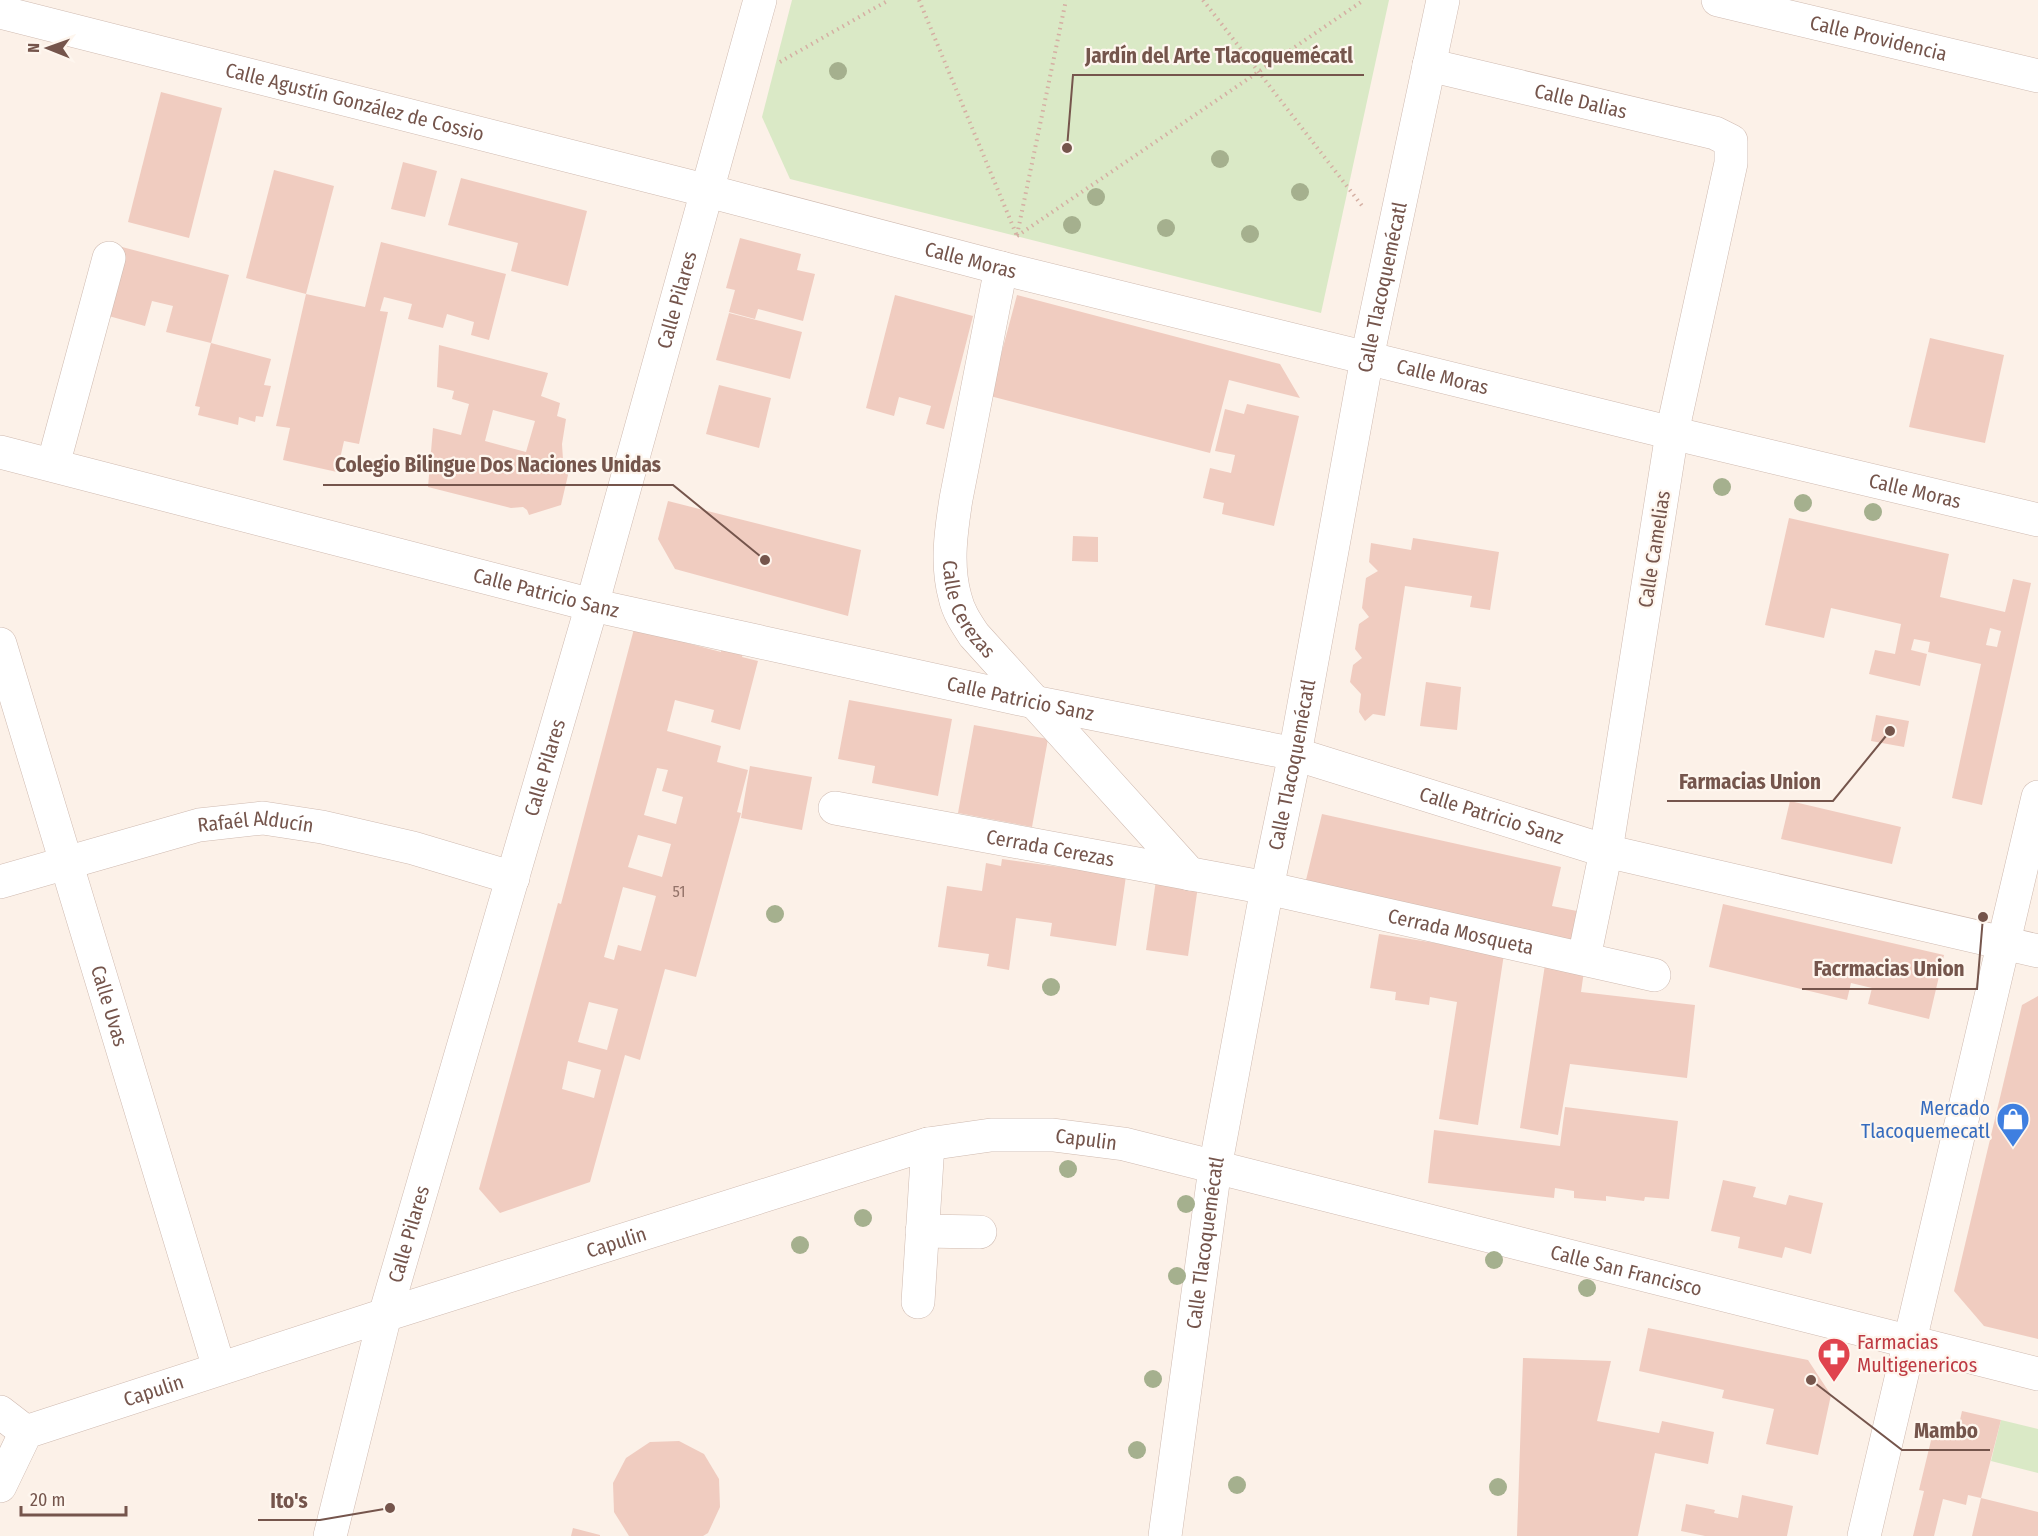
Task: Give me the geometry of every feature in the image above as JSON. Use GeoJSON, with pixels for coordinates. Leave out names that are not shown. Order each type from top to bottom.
{"type":"FeatureCollection","features":[{"type":"Feature","properties":{"kind":"street","name":"Calle Pilares"},"geometry":{"type":"LineString","coordinates":[[330,1536],[385,1315],[592,605],[760,0]]}},
{"type":"Feature","properties":{"kind":"street","name":"Calle Tlacoquemécatl"},"geometry":{"type":"LineString","coordinates":[[1165,1536],[1215,1168],[1267,888],[1295,754],[1367,358],[1443,0]]}},
{"type":"Feature","properties":{"kind":"street","name":"Calle Providencia"},"geometry":{"type":"LineString","coordinates":[[1718,0],[2038,76]]}},
{"type":"Feature","properties":{"kind":"street","name":"Calle Agustín González de Cossio"},"geometry":{"type":"LineString","coordinates":[[0,12],[708,191]]}},
{"type":"Feature","properties":{"kind":"street","name":"Calle Dalias"},"geometry":{"type":"LineString","coordinates":[[1429,65],[1715,133],[1731,141]]}},
{"type":"Feature","properties":{"kind":"street","name":"Calle Camelias"},"geometry":{"type":"LineString","coordinates":[[1584,958],[1606,850],[1672,433],[1731,163],[1731,141]]}},
{"type":"Feature","properties":{"kind":"street","name":"Calle Moras"},"geometry":{"type":"LineString","coordinates":[[708,191],[1001,268],[1672,433],[2038,520]]}},
{"type":"Feature","properties":{"kind":"street"},"geometry":{"type":"LineString","coordinates":[[53,465],[109,258]]}},
{"type":"Feature","properties":{"kind":"street","name":"Calle Cerezas"},"geometry":{"type":"LineString","coordinates":[[1001,268],[950,535],[950,568],[954,597],[962,617],[974,635],[1190,874]]}},
{"type":"Feature","properties":{"kind":"street","name":"Calle Patricio Sanz"},"geometry":{"type":"LineString","coordinates":[[0,452],[592,605],[1034,702],[1295,754],[1606,850],[2038,951]]}},
{"type":"Feature","properties":{"kind":"street","name":"Calle Uvas"},"geometry":{"type":"LineString","coordinates":[[0,644],[219,1368]]}},
{"type":"Feature","properties":{"kind":"street"},"geometry":{"type":"LineString","coordinates":[[1864,1536],[2038,797]]}},
{"type":"Feature","properties":{"kind":"street","name":"Cerrada Cerezas"},"geometry":{"type":"LineString","coordinates":[[835,808],[1267,888]]}},
{"type":"Feature","properties":{"kind":"street","name":"Rafaél Alducín"},"geometry":{"type":"LineString","coordinates":[[0,882],[199,825],[263,818],[322,827],[413,848],[513,878]]}},
{"type":"Feature","properties":{"kind":"street","name":"Cerrada Mosqueta"},"geometry":{"type":"LineString","coordinates":[[1267,888],[1654,975]]}},
{"type":"Feature","properties":{"kind":"street","name":"Capulin"},"geometry":{"type":"LineString","coordinates":[[26,1432],[219,1368],[928,1144],[991,1135],[1053,1135],[1124,1144],[1215,1168]]}},
{"type":"Feature","properties":{"kind":"street"},"geometry":{"type":"LineString","coordinates":[[918,1302],[928,1144]]}},
{"type":"Feature","properties":{"kind":"street","name":"Calle San Francisco"},"geometry":{"type":"LineString","coordinates":[[1215,1168],[2038,1374]]}},
{"type":"Feature","properties":{"kind":"street"},"geometry":{"type":"LineString","coordinates":[[922,1231],[980,1232]]}},
{"type":"Feature","properties":{"kind":"street"},"geometry":{"type":"LineString","coordinates":[[0,1412],[26,1432],[0,1486]]}},
{"type":"Feature","properties":{"kind":"path"},"geometry":{"type":"LineString","coordinates":[[736,86],[889,0]]}},
{"type":"Feature","properties":{"kind":"path"},"geometry":{"type":"LineString","coordinates":[[919,0],[1017,236]]}},
{"type":"Feature","properties":{"kind":"path"},"geometry":{"type":"LineString","coordinates":[[1017,236],[1066,0]]}},
{"type":"Feature","properties":{"kind":"path"},"geometry":{"type":"LineString","coordinates":[[1203,0],[1391,243]]}},
{"type":"Feature","properties":{"kind":"path"},"geometry":{"type":"LineString","coordinates":[[1017,236],[1364,0]]}},
{"type":"Feature","properties":{"kind":"green space"},"geometry":{"type":"Polygon","coordinates":[[[792,0],[1389,0],[1321,313],[790,179],[762,117],[792,0]]]}},
{"type":"Feature","properties":{"kind":"green space"},"geometry":{"type":"Polygon","coordinates":[[[2001,1420],[2038,1429],[2038,1473],[1991,1461],[2001,1420]]]}},
{"type":"Feature","properties":{"kind":"building"},"geometry":{"type":"Polygon","coordinates":[[[161,92],[222,108],[189,238],[128,222],[161,92]]]}},
{"type":"Feature","properties":{"kind":"building"},"geometry":{"type":"Polygon","coordinates":[[[403,162],[437,171],[425,217],[391,209],[403,162]]]}},
{"type":"Feature","properties":{"kind":"building"},"geometry":{"type":"Polygon","coordinates":[[[274,170],[334,186],[306,294],[246,278],[274,170]]]}},
{"type":"Feature","properties":{"kind":"building"},"geometry":{"type":"Polygon","coordinates":[[[461,178],[587,211],[568,286],[511,271],[518,243],[448,225],[461,178]]]}},
{"type":"Feature","properties":{"kind":"building"},"geometry":{"type":"Polygon","coordinates":[[[740,238],[801,254],[797,270],[815,274],[803,321],[758,309],[755,319],[729,312],[735,290],[726,288],[740,238]]]}},
{"type":"Feature","properties":{"kind":"building"},"geometry":{"type":"Polygon","coordinates":[[[381,242],[506,274],[489,340],[471,335],[474,322],[447,314],[443,328],[408,319],[412,304],[384,297],[380,311],[388,312],[359,444],[344,441],[337,472],[283,460],[290,428],[276,426],[306,294],[365,307],[381,242]]]}},
{"type":"Feature","properties":{"kind":"building"},"geometry":{"type":"Polygon","coordinates":[[[122,247],[229,275],[211,343],[166,332],[173,306],[152,301],[145,326],[105,315],[122,247]]]}},
{"type":"Feature","properties":{"kind":"building"},"geometry":{"type":"Polygon","coordinates":[[[895,295],[973,316],[944,429],[926,424],[931,406],[899,397],[894,416],[866,408],[895,295]]]}},
{"type":"Feature","properties":{"kind":"building"},"geometry":{"type":"Polygon","coordinates":[[[1017,295],[1280,364],[1300,398],[1229,380],[1210,453],[990,396],[1017,295]]]}},
{"type":"Feature","properties":{"kind":"building"},"geometry":{"type":"Polygon","coordinates":[[[729,313],[802,332],[790,379],[716,360],[729,313]]]}},
{"type":"Feature","properties":{"kind":"building"},"geometry":{"type":"Polygon","coordinates":[[[1930,338],[2004,355],[1985,443],[1909,427],[1930,338]]]}},
{"type":"Feature","properties":{"kind":"building"},"geometry":{"type":"Polygon","coordinates":[[[211,343],[271,359],[264,385],[271,386],[263,417],[256,416],[255,422],[239,417],[238,425],[198,415],[200,407],[195,406],[211,343]]]}},
{"type":"Feature","properties":{"kind":"building"},"geometry":{"type":"Polygon","coordinates":[[[439,345],[548,373],[541,396],[560,403],[557,416],[566,419],[562,444],[563,460],[568,475],[561,505],[529,515],[523,507],[511,508],[428,487],[433,428],[461,435],[469,404],[452,399],[454,391],[437,387],[439,345]],[[493,410],[485,441],[526,452],[535,421],[493,410]]]}},
{"type":"Feature","properties":{"kind":"building"},"geometry":{"type":"Polygon","coordinates":[[[719,385],[771,398],[759,448],[706,434],[719,385]]]}},
{"type":"Feature","properties":{"kind":"building"},"geometry":{"type":"Polygon","coordinates":[[[1247,404],[1299,416],[1274,526],[1222,514],[1224,503],[1203,498],[1210,468],[1231,473],[1235,455],[1215,451],[1225,409],[1244,414],[1247,404]]]}},
{"type":"Feature","properties":{"kind":"building"},"geometry":{"type":"Polygon","coordinates":[[[668,501],[861,550],[848,616],[675,569],[658,539],[668,501]]]}},
{"type":"Feature","properties":{"kind":"building"},"geometry":{"type":"Polygon","coordinates":[[[1789,518],[1949,554],[1940,597],[2005,612],[2013,579],[2031,583],[1982,805],[1952,798],[1981,664],[1928,652],[1930,642],[1914,639],[1911,650],[1927,654],[1920,686],[1869,674],[1875,650],[1895,654],[1901,624],[1831,608],[1824,638],[1765,625],[1789,518]],[[1990,628],[1986,645],[1997,647],[2001,631],[1990,628]]]}},
{"type":"Feature","properties":{"kind":"building"},"geometry":{"type":"Polygon","coordinates":[[[1073,536],[1098,537],[1098,562],[1072,561],[1073,536]]]}},
{"type":"Feature","properties":{"kind":"building"},"geometry":{"type":"Polygon","coordinates":[[[1413,538],[1499,552],[1490,610],[1470,607],[1472,596],[1405,586],[1385,716],[1373,714],[1365,721],[1359,712],[1361,694],[1350,682],[1353,665],[1362,658],[1355,649],[1359,624],[1369,617],[1362,608],[1366,578],[1378,571],[1369,562],[1371,543],[1411,550],[1413,538]]]}},
{"type":"Feature","properties":{"kind":"building"},"geometry":{"type":"Polygon","coordinates":[[[634,629],[688,640],[687,643],[721,652],[721,648],[743,653],[742,657],[758,661],[740,730],[711,722],[714,710],[675,700],[667,731],[721,746],[717,762],[748,770],[737,812],[741,813],[696,977],[665,969],[640,1060],[625,1055],[590,1182],[500,1213],[479,1189],[558,903],[561,904],[634,629]],[[657,768],[644,815],[676,824],[683,797],[662,791],[668,770],[657,768]],[[638,835],[628,867],[662,877],[671,844],[638,835]],[[623,887],[604,957],[614,960],[618,945],[641,951],[656,896],[623,887]],[[589,1002],[578,1042],[607,1050],[618,1009],[589,1002]],[[568,1061],[562,1089],[594,1098],[601,1070],[568,1061]]]}},
{"type":"Feature","properties":{"kind":"building"},"geometry":{"type":"Polygon","coordinates":[[[1426,682],[1461,687],[1457,730],[1420,726],[1426,682]]]}},
{"type":"Feature","properties":{"kind":"building"},"geometry":{"type":"Polygon","coordinates":[[[849,700],[952,719],[938,796],[872,783],[875,766],[838,759],[849,700]]]}},
{"type":"Feature","properties":{"kind":"building"},"geometry":{"type":"Polygon","coordinates":[[[1876,715],[1909,721],[1904,747],[1871,741],[1876,715]]]}},
{"type":"Feature","properties":{"kind":"building"},"geometry":{"type":"Polygon","coordinates":[[[974,725],[1048,739],[1032,827],[958,813],[974,725]]]}},
{"type":"Feature","properties":{"kind":"building"},"geometry":{"type":"Polygon","coordinates":[[[750,766],[812,777],[802,830],[741,818],[750,766]]]}},
{"type":"Feature","properties":{"kind":"building"},"geometry":{"type":"Polygon","coordinates":[[[1790,801],[1901,827],[1892,864],[1781,839],[1790,801]]]}},
{"type":"Feature","properties":{"kind":"building"},"geometry":{"type":"Polygon","coordinates":[[[1322,814],[1561,867],[1552,906],[1582,912],[1575,941],[1306,880],[1322,814]]]}},
{"type":"Feature","properties":{"kind":"building"},"geometry":{"type":"Polygon","coordinates":[[[1002,859],[1126,876],[1116,946],[1050,936],[1052,923],[1016,918],[1009,970],[987,966],[989,954],[938,947],[947,886],[982,891],[986,863],[1001,866],[1002,859]]]}},
{"type":"Feature","properties":{"kind":"building"},"geometry":{"type":"Polygon","coordinates":[[[1156,880],[1198,886],[1188,956],[1146,950],[1156,880]]]}},
{"type":"Feature","properties":{"kind":"building"},"geometry":{"type":"Polygon","coordinates":[[[1723,904],[1944,955],[1929,1019],[1868,1004],[1872,988],[1851,983],[1847,1000],[1709,967],[1723,904]]]}},
{"type":"Feature","properties":{"kind":"building"},"geometry":{"type":"Polygon","coordinates":[[[1379,934],[1504,954],[1478,1125],[1439,1119],[1457,1002],[1430,997],[1429,1005],[1395,1000],[1396,992],[1370,988],[1379,934]]]}},
{"type":"Feature","properties":{"kind":"building"},"geometry":{"type":"Polygon","coordinates":[[[1546,958],[1585,964],[1581,992],[1695,1005],[1687,1078],[1570,1064],[1558,1135],[1520,1128],[1546,958]]]}},
{"type":"Feature","properties":{"kind":"building","name":"Mercado Tlacoquemecatl"},"geometry":{"type":"Polygon","coordinates":[[[2038,996],[2038,1339],[1984,1326],[1954,1291],[2022,1005],[2038,996]]]}},
{"type":"Feature","properties":{"kind":"building"},"geometry":{"type":"Polygon","coordinates":[[[1565,1107],[1678,1121],[1669,1199],[1645,1197],[1644,1201],[1606,1196],[1606,1201],[1574,1198],[1574,1191],[1555,1188],[1554,1198],[1428,1183],[1434,1130],[1560,1146],[1565,1107]]]}},
{"type":"Feature","properties":{"kind":"building"},"geometry":{"type":"Polygon","coordinates":[[[1723,1180],[1756,1187],[1753,1197],[1786,1205],[1789,1195],[1823,1203],[1811,1254],[1785,1247],[1782,1258],[1738,1248],[1740,1237],[1711,1231],[1723,1180]]]}},
{"type":"Feature","properties":{"kind":"building"},"geometry":{"type":"Polygon","coordinates":[[[1648,1328],[1808,1360],[1831,1395],[1818,1455],[1766,1444],[1774,1409],[1722,1398],[1724,1390],[1639,1371],[1648,1328]]]}},
{"type":"Feature","properties":{"kind":"building"},"geometry":{"type":"Polygon","coordinates":[[[1523,1358],[1611,1361],[1597,1421],[1659,1433],[1662,1421],[1714,1432],[1708,1464],[1655,1453],[1638,1536],[1517,1536],[1523,1358]]]}},
{"type":"Feature","properties":{"kind":"building"},"geometry":{"type":"Polygon","coordinates":[[[1962,1411],[2001,1420],[1981,1498],[1968,1495],[1966,1505],[1943,1499],[1934,1536],[1913,1536],[1924,1491],[1919,1490],[1935,1424],[1958,1429],[1962,1411]]]}},
{"type":"Feature","properties":{"kind":"building"},"geometry":{"type":"Polygon","coordinates":[[[679,1441],[704,1454],[719,1479],[720,1507],[708,1533],[703,1536],[629,1536],[614,1512],[613,1483],[626,1458],[650,1442],[679,1441]]]}},
{"type":"Feature","properties":{"kind":"building"},"geometry":{"type":"Polygon","coordinates":[[[1742,1495],[1793,1506],[1787,1536],[1705,1536],[1681,1531],[1686,1504],[1738,1518],[1742,1495]]]}},
{"type":"Feature","properties":{"kind":"building"},"geometry":{"type":"Polygon","coordinates":[[[1981,1498],[2038,1512],[2038,1536],[1972,1536],[1981,1498]]]}},
{"type":"Feature","properties":{"kind":"building"},"geometry":{"type":"Polygon","coordinates":[[[573,1528],[600,1535],[600,1536],[571,1536],[573,1528]]]}},
{"type":"Feature","properties":{"kind":"place","name":"Jardín del Arte Tlacoquemécatl"},"geometry":{"type":"Point","coordinates":[1067,148]}},
{"type":"Feature","properties":{"kind":"place","name":"Colegio Bilingue Dos Naciones Unidas"},"geometry":{"type":"Point","coordinates":[765,560]}},
{"type":"Feature","properties":{"kind":"place","name":"Farmacias Union"},"geometry":{"type":"Point","coordinates":[1890,731]}},
{"type":"Feature","properties":{"kind":"place","name":"Facrmacias Union"},"geometry":{"type":"Point","coordinates":[1983,917]}},
{"type":"Feature","properties":{"kind":"place","name":"Mercado Tlacoquemecatl"},"geometry":{"type":"Point","coordinates":[2013,1148]}},
{"type":"Feature","properties":{"kind":"place","name":"Mambo"},"geometry":{"type":"Point","coordinates":[1811,1380]}},
{"type":"Feature","properties":{"kind":"place","name":"Farmacias Multigenericos"},"geometry":{"type":"Point","coordinates":[1834,1383]}},
{"type":"Feature","properties":{"kind":"place","name":"Ito's"},"geometry":{"type":"Point","coordinates":[390,1508]}}]}
